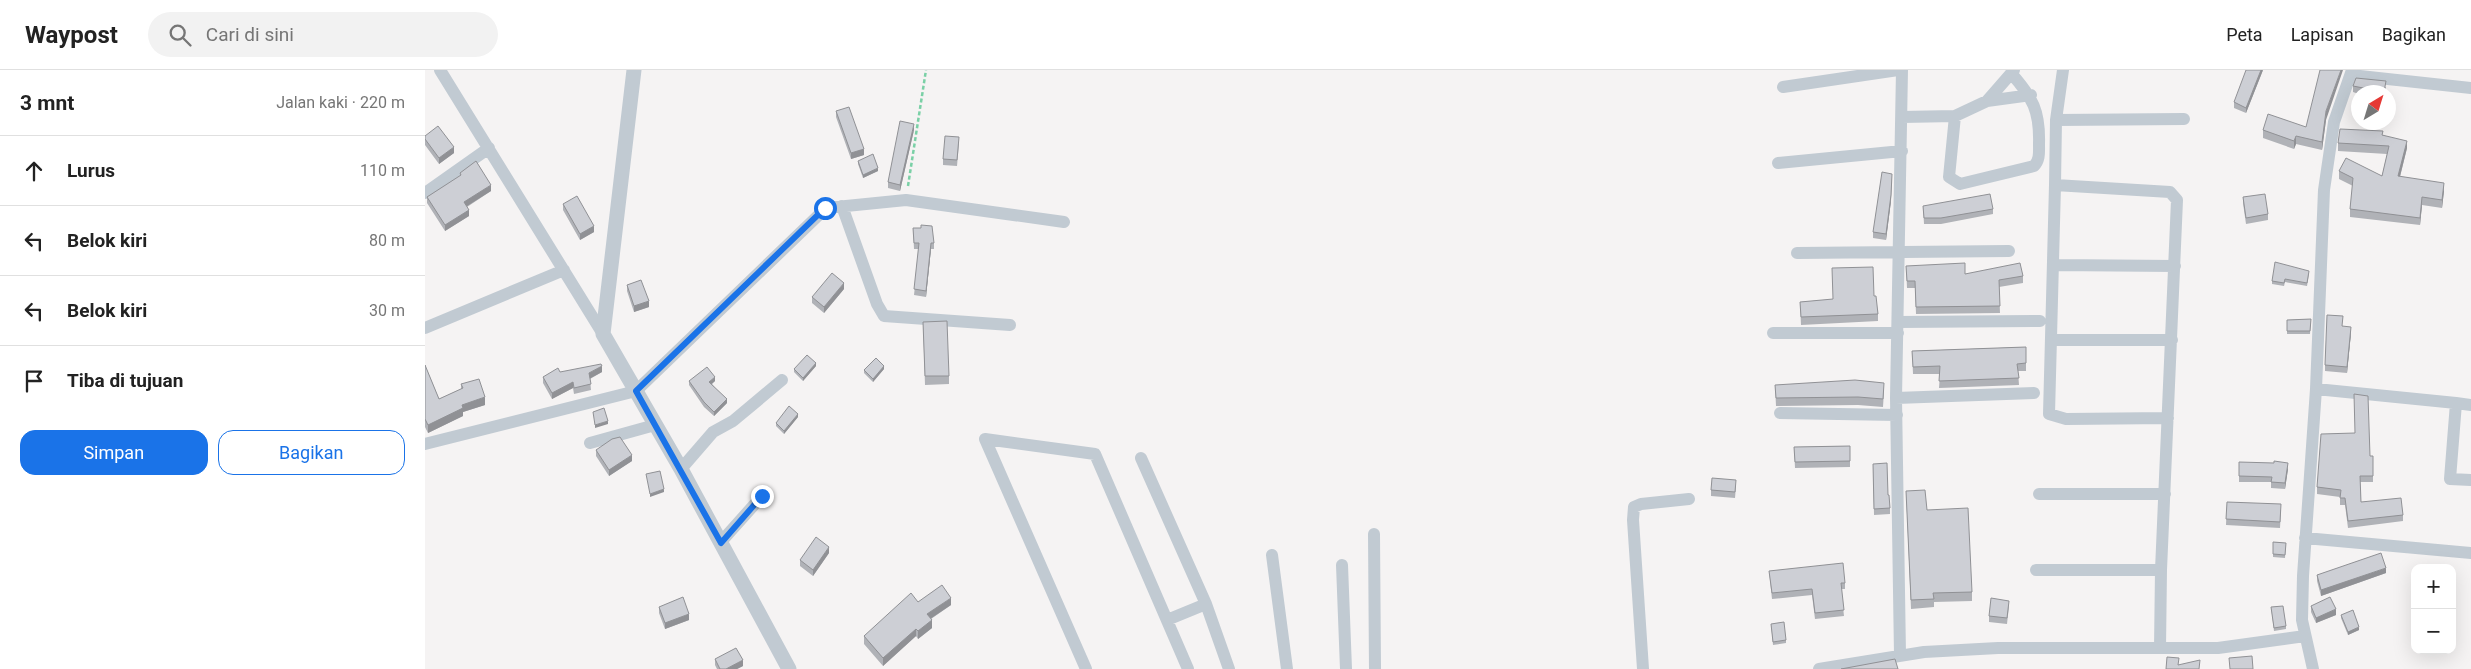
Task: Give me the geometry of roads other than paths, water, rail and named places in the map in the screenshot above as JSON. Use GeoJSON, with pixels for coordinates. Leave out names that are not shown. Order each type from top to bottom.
{"type":"FeatureCollection","features":[{"type":"Feature","properties":{"kind":"street"},"geometry":{"type":"LineString","coordinates":[[440,70],[603,334],[681,469],[789,669]]}},
{"type":"Feature","properties":{"kind":"street"},"geometry":{"type":"LineString","coordinates":[[603,334],[634,70]]}},
{"type":"Feature","properties":{"kind":"street"},"geometry":{"type":"LineString","coordinates":[[1783,87],[1900,70],[1902,151],[1897,398],[1900,655]]}},
{"type":"Feature","properties":{"kind":"street"},"geometry":{"type":"LineString","coordinates":[[2063,70],[2056,120],[2049,414],[2066,419],[2168,418]]}},
{"type":"Feature","properties":{"kind":"street"},"geometry":{"type":"LineString","coordinates":[[1955,116],[1949,177],[1955,183],[1960,184],[2034,166],[2039,159],[2040,122],[2031,95],[2013,72],[1987,101]]}},
{"type":"Feature","properties":{"kind":"street"},"geometry":{"type":"LineString","coordinates":[[2313,669],[2301,620],[2316,389],[2326,166],[2334,122],[2351,72],[2471,88]]}},
{"type":"Feature","properties":{"kind":"street"},"geometry":{"type":"LineString","coordinates":[[1902,117],[1955,116],[1987,101],[2031,95]]}},
{"type":"Feature","properties":{"kind":"street"},"geometry":{"type":"LineString","coordinates":[[2056,120],[2184,119]]}},
{"type":"Feature","properties":{"kind":"street"},"geometry":{"type":"LineString","coordinates":[[425,193],[489,148]]}},
{"type":"Feature","properties":{"kind":"street"},"geometry":{"type":"LineString","coordinates":[[1778,163],[1902,151]]}},
{"type":"Feature","properties":{"kind":"street"},"geometry":{"type":"LineString","coordinates":[[2055,185],[2170,192],[2177,200],[2161,570],[2160,648]]}},
{"type":"Feature","properties":{"kind":"street"},"geometry":{"type":"LineString","coordinates":[[425,444],[636,391],[825,208],[906,200],[1063,222]]}},
{"type":"Feature","properties":{"kind":"street"},"geometry":{"type":"LineString","coordinates":[[842,206],[879,311],[884,316],[1009,325]]}},
{"type":"Feature","properties":{"kind":"street"},"geometry":{"type":"LineString","coordinates":[[1797,254],[2009,251]]}},
{"type":"Feature","properties":{"kind":"street"},"geometry":{"type":"LineString","coordinates":[[2053,265],[2175,266]]}},
{"type":"Feature","properties":{"kind":"street"},"geometry":{"type":"LineString","coordinates":[[425,328],[564,270]]}},
{"type":"Feature","properties":{"kind":"street"},"geometry":{"type":"LineString","coordinates":[[1773,333],[2040,321]]}},
{"type":"Feature","properties":{"kind":"street"},"geometry":{"type":"LineString","coordinates":[[2051,340],[2172,340]]}},
{"type":"Feature","properties":{"kind":"street"},"geometry":{"type":"LineString","coordinates":[[681,469],[713,432],[733,421],[782,380]]}},
{"type":"Feature","properties":{"kind":"street"},"geometry":{"type":"LineString","coordinates":[[2316,389],[2471,405]]}},
{"type":"Feature","properties":{"kind":"street"},"geometry":{"type":"LineString","coordinates":[[1897,398],[2034,393]]}},
{"type":"Feature","properties":{"kind":"street"},"geometry":{"type":"LineString","coordinates":[[2456,403],[2450,479],[2471,480]]}},
{"type":"Feature","properties":{"kind":"street"},"geometry":{"type":"LineString","coordinates":[[1780,413],[1897,414]]}},
{"type":"Feature","properties":{"kind":"street"},"geometry":{"type":"LineString","coordinates":[[590,443],[655,425]]}},
{"type":"Feature","properties":{"kind":"street"},"geometry":{"type":"LineString","coordinates":[[1086,669],[985,439],[1095,454],[1188,669]]}},
{"type":"Feature","properties":{"kind":"street"},"geometry":{"type":"LineString","coordinates":[[1141,458],[1206,604],[1229,669]]}},
{"type":"Feature","properties":{"kind":"street"},"geometry":{"type":"LineString","coordinates":[[2039,494],[2165,494]]}},
{"type":"Feature","properties":{"kind":"street"},"geometry":{"type":"LineString","coordinates":[[721,543],[762,496]]}},
{"type":"Feature","properties":{"kind":"street"},"geometry":{"type":"LineString","coordinates":[[1643,669],[1633,520],[1634,507],[1641,504],[1689,499]]}},
{"type":"Feature","properties":{"kind":"street"},"geometry":{"type":"LineString","coordinates":[[1374,534],[1375,669]]}},
{"type":"Feature","properties":{"kind":"street"},"geometry":{"type":"LineString","coordinates":[[2305,538],[2471,554]]}},
{"type":"Feature","properties":{"kind":"street"},"geometry":{"type":"LineString","coordinates":[[1272,555],[1287,669]]}},
{"type":"Feature","properties":{"kind":"street"},"geometry":{"type":"LineString","coordinates":[[1343,565],[1346,669]]}},
{"type":"Feature","properties":{"kind":"street"},"geometry":{"type":"LineString","coordinates":[[2037,570],[2161,570]]}},
{"type":"Feature","properties":{"kind":"street"},"geometry":{"type":"LineString","coordinates":[[1167,620],[1206,604]]}},
{"type":"Feature","properties":{"kind":"street"},"geometry":{"type":"LineString","coordinates":[[1819,669],[1900,655],[1998,648],[2218,648],[2305,636]]}}]}
